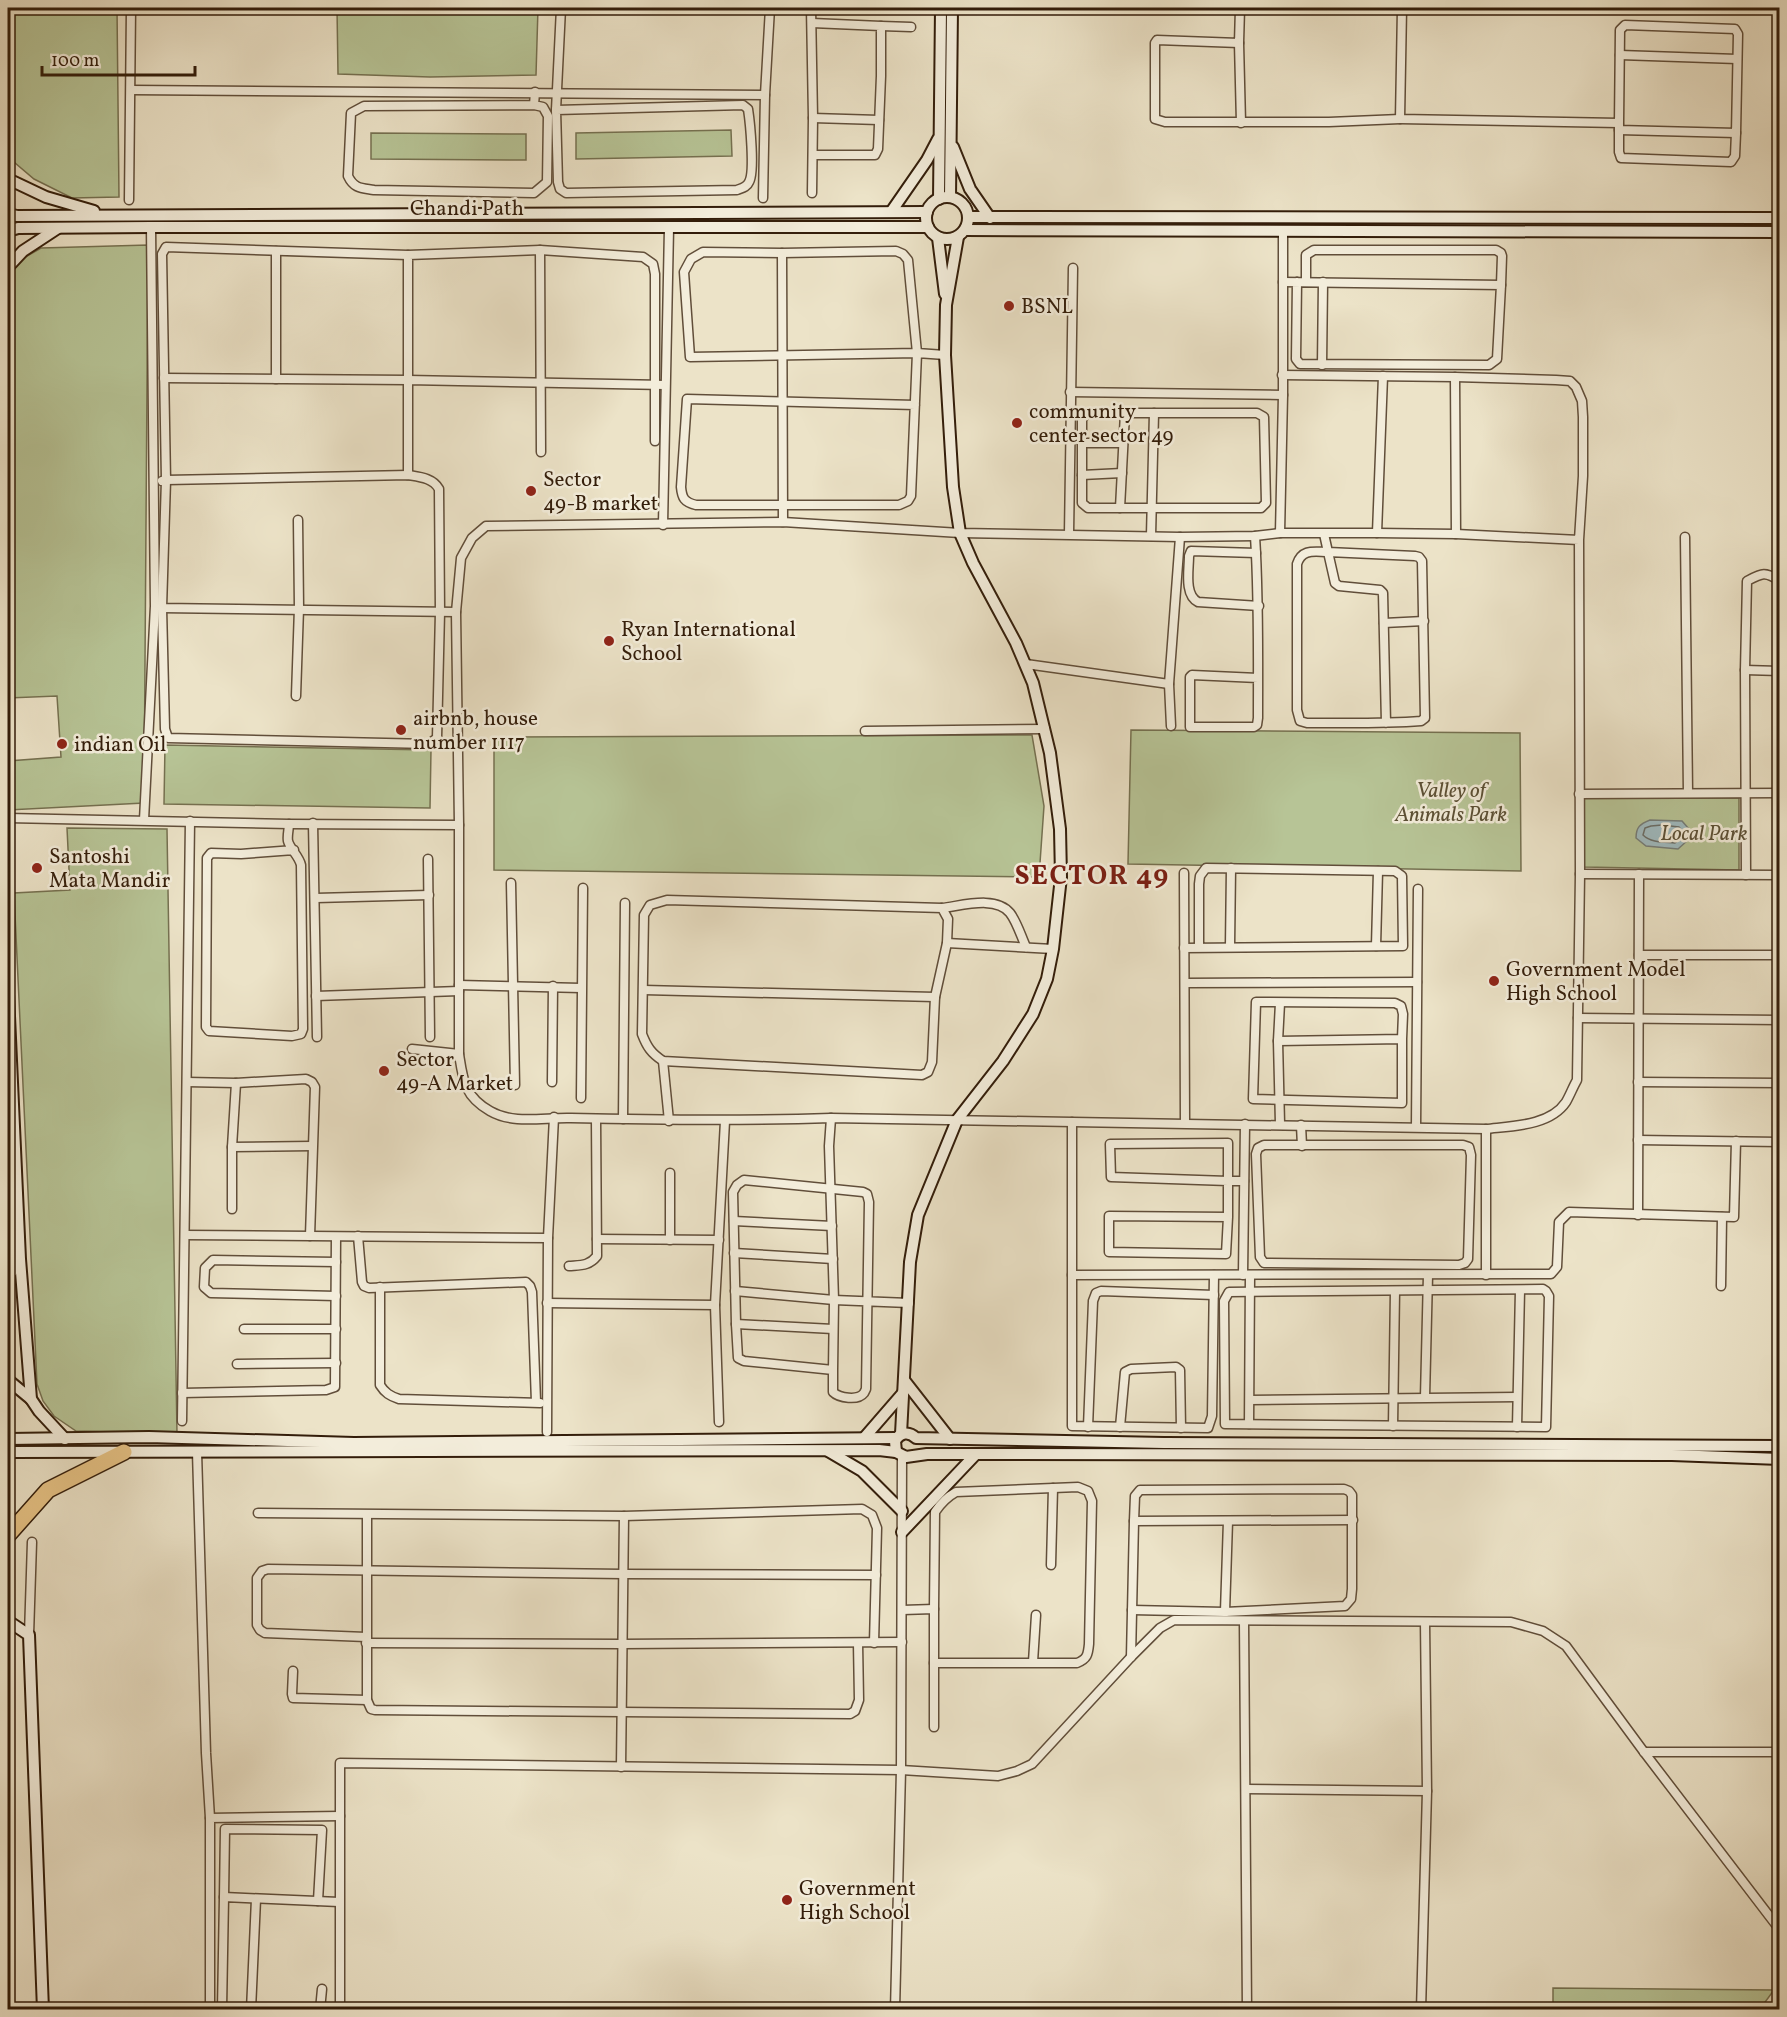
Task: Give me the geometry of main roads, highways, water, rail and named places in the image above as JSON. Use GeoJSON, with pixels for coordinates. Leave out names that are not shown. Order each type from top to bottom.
{"type":"FeatureCollection","features":[{"type":"Feature","properties":{"kind":"highway"},"geometry":{"type":"LineString","coordinates":[[8,1535],[48,1490],[124,1452]]}},
{"type":"Feature","properties":{"kind":"main road"},"geometry":{"type":"LineString","coordinates":[[944,198],[947,9]]}},
{"type":"Feature","properties":{"kind":"main road"},"geometry":{"type":"LineString","coordinates":[[891,212],[945,131]]}},
{"type":"Feature","properties":{"kind":"main road"},"geometry":{"type":"LineString","coordinates":[[945,131],[970,189],[990,218]]}},
{"type":"Feature","properties":{"kind":"main road"},"geometry":{"type":"LineString","coordinates":[[8,180],[66,204],[125,215]]}},
{"type":"Feature","properties":{"kind":"main road"},"geometry":{"type":"LineString","coordinates":[[946,305],[962,234],[969,217],[963,204],[944,198],[934,202],[927,212],[928,227],[938,237],[948,240],[962,234],[1282,231],[1779,232]]}},
{"type":"Feature","properties":{"kind":"main road","name":"Chandi Path"},"geometry":{"type":"LineString","coordinates":[[8,214],[17,216],[927,212]]}},
{"type":"Feature","properties":{"kind":"main road"},"geometry":{"type":"LineString","coordinates":[[969,217],[1779,218]]}},
{"type":"Feature","properties":{"kind":"main road","name":"Chandi Path"},"geometry":{"type":"LineString","coordinates":[[8,231],[18,228],[151,227],[928,227]]}},
{"type":"Feature","properties":{"kind":"main road"},"geometry":{"type":"LineString","coordinates":[[8,267],[23,251],[58,228]]}},
{"type":"Feature","properties":{"kind":"main road"},"geometry":{"type":"LineString","coordinates":[[904,1454],[894,1445],[899,1436],[910,1262],[918,1215],[957,1120],[1010,1051],[1033,1014],[1047,979],[1061,877],[1060,829],[1045,729],[1033,684],[1026,664],[972,564],[960,533],[953,487],[945,355],[946,305],[938,237]]}},
{"type":"Feature","properties":{"kind":"main road"},"geometry":{"type":"LineString","coordinates":[[8,994],[20,1262],[31,1399]]}},
{"type":"Feature","properties":{"kind":"main road"},"geometry":{"type":"LineString","coordinates":[[8,1276],[20,1262]]}},
{"type":"Feature","properties":{"kind":"main road"},"geometry":{"type":"LineString","coordinates":[[8,1380],[31,1399],[65,1439]]}},
{"type":"Feature","properties":{"kind":"main road"},"geometry":{"type":"LineString","coordinates":[[904,1380],[950,1439]]}},
{"type":"Feature","properties":{"kind":"main road"},"geometry":{"type":"LineString","coordinates":[[864,1438],[903,1393]]}},
{"type":"Feature","properties":{"kind":"main road"},"geometry":{"type":"LineString","coordinates":[[8,1439],[149,1437],[399,1443],[864,1438],[911,1434],[916,1438],[1164,1443],[1779,1446]]}},
{"type":"Feature","properties":{"kind":"main road"},"geometry":{"type":"LineString","coordinates":[[904,1454],[918,1447],[916,1438]]}},
{"type":"Feature","properties":{"kind":"main road"},"geometry":{"type":"LineString","coordinates":[[827,1450],[862,1471],[902,1511]]}},
{"type":"Feature","properties":{"kind":"main road"},"geometry":{"type":"LineString","coordinates":[[8,1452],[827,1450],[904,1454],[1672,1455],[1779,1458]]}},
{"type":"Feature","properties":{"kind":"main road"},"geometry":{"type":"LineString","coordinates":[[902,1532],[976,1454]]}},
{"type":"Feature","properties":{"kind":"main road"},"geometry":{"type":"LineString","coordinates":[[8,1622],[29,1635],[43,2010]]}},
{"type":"Feature","properties":{"kind":"water"},"geometry":{"type":"Polygon","coordinates":[[[1650,820],[1682,821],[1689,829],[1688,840],[1678,849],[1646,846],[1636,838],[1636,834],[1639,826],[1650,820]]]}},
{"type":"Feature","properties":{"kind":"place","name":"BSNL"},"geometry":{"type":"Point","coordinates":[1009,306]}},
{"type":"Feature","properties":{"kind":"place","name":"community center sector 49"},"geometry":{"type":"Point","coordinates":[1017,423]}},
{"type":"Feature","properties":{"kind":"place","name":"Sector 49-B market"},"geometry":{"type":"Point","coordinates":[531,491]}},
{"type":"Feature","properties":{"kind":"place","name":"Ryan International School"},"geometry":{"type":"Point","coordinates":[609,641]}},
{"type":"Feature","properties":{"kind":"place","name":"airbnb, house number 1117"},"geometry":{"type":"Point","coordinates":[401,730]}},
{"type":"Feature","properties":{"kind":"place","name":"indian Oil"},"geometry":{"type":"Point","coordinates":[62,744]}},
{"type":"Feature","properties":{"kind":"place","name":"Santoshi Mata Mandir"},"geometry":{"type":"Point","coordinates":[37,868]}},
{"type":"Feature","properties":{"kind":"place","name":"Government Model High School"},"geometry":{"type":"Point","coordinates":[1494,981]}},
{"type":"Feature","properties":{"kind":"place","name":"Sector 49-A Market"},"geometry":{"type":"Point","coordinates":[384,1071]}},
{"type":"Feature","properties":{"kind":"place","name":"Government High School"},"geometry":{"type":"Point","coordinates":[787,1900]}},
{"type":"Feature","properties":{"kind":"district","name":"SECTOR 49"},"geometry":{"type":"Point","coordinates":[1092,875]}},
{"type":"Feature","properties":{"kind":"park label","name":"Valley of Animals Park"},"geometry":{"type":"Point","coordinates":[1451,802]}},
{"type":"Feature","properties":{"kind":"park label","name":"Local Park"},"geometry":{"type":"Point","coordinates":[1704,833]}}]}
